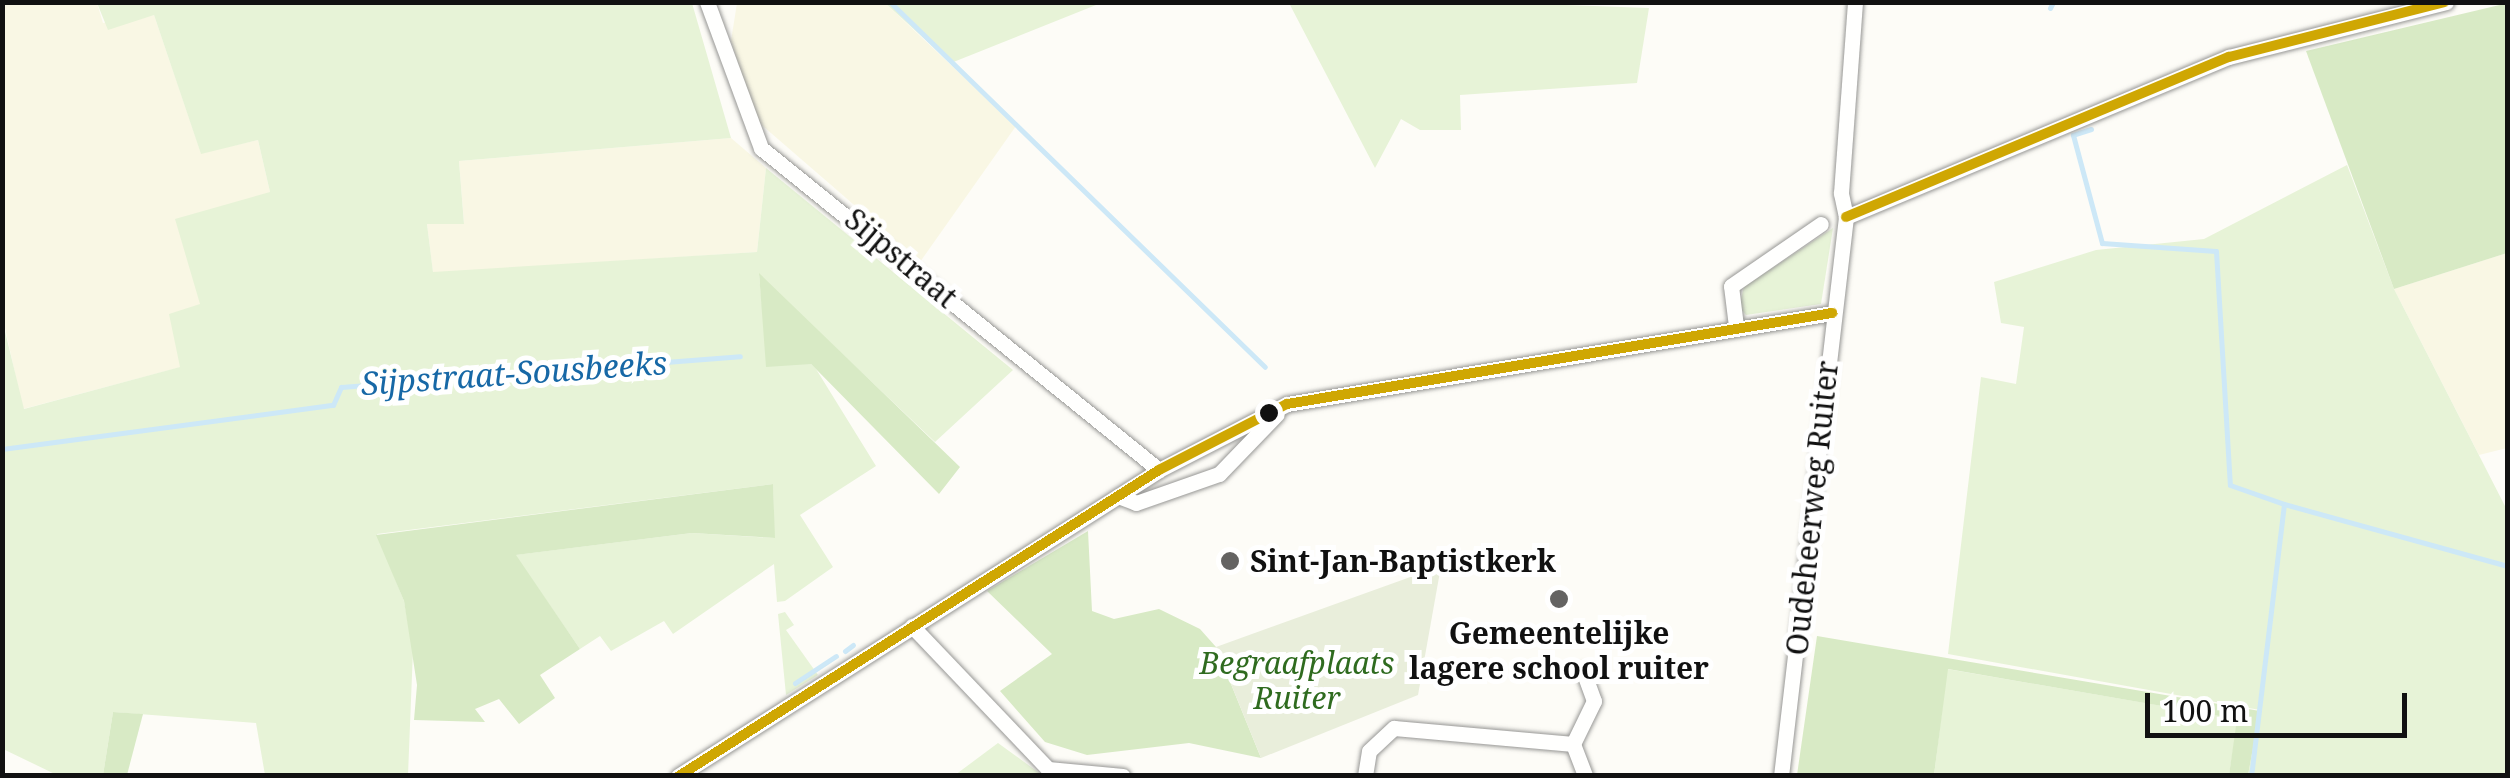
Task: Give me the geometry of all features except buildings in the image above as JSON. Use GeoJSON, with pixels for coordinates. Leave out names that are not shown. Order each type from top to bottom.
{"type":"FeatureCollection","features":[{"type":"Feature","properties":{"kind":"street","name":"Sijpstraat"},"geometry":{"type":"LineString","coordinates":[[707,2],[761,148],[1158,470]]}},
{"type":"Feature","properties":{"kind":"street","name":"Oudeheerweg Ruiter"},"geometry":{"type":"LineString","coordinates":[[1781,776],[1846,218],[1841,193],[1855,2]]}},
{"type":"Feature","properties":{"kind":"street"},"geometry":{"type":"LineString","coordinates":[[1846,218],[2230,57],[2446,2]]}},
{"type":"Feature","properties":{"kind":"street"},"geometry":{"type":"LineString","coordinates":[[1736,326],[1731,286],[1822,224]]}},
{"type":"Feature","properties":{"kind":"street"},"geometry":{"type":"LineString","coordinates":[[678,776],[1158,470],[1287,404],[1832,313]]}},
{"type":"Feature","properties":{"kind":"street"},"geometry":{"type":"LineString","coordinates":[[1118,496],[1136,503],[1219,474],[1287,404]]}},
{"type":"Feature","properties":{"kind":"street"},"geometry":{"type":"LineString","coordinates":[[912,626],[1048,769],[1122,776]]}},
{"type":"Feature","properties":{"kind":"street"},"geometry":{"type":"LineString","coordinates":[[1583,670],[1594,702],[1573,744],[1584,776]]}},
{"type":"Feature","properties":{"kind":"street"},"geometry":{"type":"LineString","coordinates":[[1365,776],[1369,751],[1394,728],[1573,744]]}},
{"type":"Feature","properties":{"kind":"shaded area"},"geometry":{"type":"Polygon","coordinates":[[[3,3],[97,3],[103,23],[154,15],[201,153],[258,140],[270,192],[200,304],[181,367],[23,409],[3,319],[3,3]]]}},
{"type":"Feature","properties":{"kind":"shaded area"},"geometry":{"type":"Polygon","coordinates":[[[737,3],[885,3],[1016,126],[920,262],[757,121],[731,41],[737,3]]]}},
{"type":"Feature","properties":{"kind":"shaded area"},"geometry":{"type":"Polygon","coordinates":[[[731,138],[766,168],[757,252],[433,273],[427,224],[464,223],[459,161],[731,138]]]}},
{"type":"Feature","properties":{"kind":"shaded area"},"geometry":{"type":"Polygon","coordinates":[[[2507,253],[2507,448],[2479,455],[2394,289],[2507,253]]]}},
{"type":"Feature","properties":{"kind":"green space"},"geometry":{"type":"Polygon","coordinates":[[[1479,2],[1649,8],[1637,83],[1460,95],[1461,130],[1420,130],[1401,119],[1375,168],[1289,3],[1479,2]]]}},
{"type":"Feature","properties":{"kind":"green space"},"geometry":{"type":"Polygon","coordinates":[[[97,3],[692,3],[731,138],[459,161],[464,224],[427,224],[433,272],[757,252],[766,168],[1013,370],[935,442],[759,275],[763,316],[816,369],[876,466],[800,515],[833,567],[785,601],[777,602],[774,564],[673,634],[664,621],[611,651],[600,636],[580,649],[515,555],[692,533],[774,538],[773,484],[377,534],[404,601],[413,650],[408,775],[265,775],[256,723],[113,712],[103,775],[59,776],[3,749],[2,319],[24,409],[180,367],[169,314],[200,304],[175,219],[270,192],[258,140],[201,154],[154,15],[108,30],[97,3]]]}},
{"type":"Feature","properties":{"kind":"green space"},"geometry":{"type":"Polygon","coordinates":[[[885,3],[1101,3],[951,63],[885,3]]]}},
{"type":"Feature","properties":{"kind":"green space"},"geometry":{"type":"Polygon","coordinates":[[[2508,3],[2507,253],[2394,289],[2306,51],[2508,3]]]}},
{"type":"Feature","properties":{"kind":"green space"},"geometry":{"type":"Polygon","coordinates":[[[2347,165],[2394,289],[2507,510],[2507,775],[2248,775],[2260,710],[1948,654],[1981,377],[2016,384],[2024,327],[2001,323],[1994,282],[2096,250],[2204,239],[2347,165]]]}},
{"type":"Feature","properties":{"kind":"green space"},"geometry":{"type":"Polygon","coordinates":[[[1833,228],[1821,304],[1746,315],[1739,307],[1744,287],[1833,228]]]}},
{"type":"Feature","properties":{"kind":"green space"},"geometry":{"type":"Polygon","coordinates":[[[759,273],[960,467],[939,494],[811,364],[766,367],[759,273]]]}},
{"type":"Feature","properties":{"kind":"green space"},"geometry":{"type":"Polygon","coordinates":[[[773,484],[775,538],[692,533],[516,555],[580,649],[540,675],[555,698],[519,724],[499,699],[475,709],[485,722],[414,720],[417,685],[404,601],[376,535],[773,484]]]}},
{"type":"Feature","properties":{"kind":"green space"},"geometry":{"type":"Polygon","coordinates":[[[1088,531],[1092,611],[1114,619],[1159,609],[1200,629],[1216,647],[1261,758],[1189,743],[1087,755],[1045,742],[1000,691],[1052,654],[987,591],[1088,531]]]}},
{"type":"Feature","properties":{"kind":"green space","name":"Begraafplaats Ruiter"},"geometry":{"type":"Polygon","coordinates":[[[1441,566],[1418,695],[1261,758],[1216,647],[1441,566]]]}},
{"type":"Feature","properties":{"kind":"green space"},"geometry":{"type":"Polygon","coordinates":[[[785,612],[794,625],[786,630],[818,675],[786,695],[778,614],[785,612]]]}},
{"type":"Feature","properties":{"kind":"green space"},"geometry":{"type":"Polygon","coordinates":[[[1817,636],[2260,711],[2248,775],[2229,775],[2237,719],[1948,669],[1934,775],[1797,775],[1817,636]]]}},
{"type":"Feature","properties":{"kind":"green space"},"geometry":{"type":"Polygon","coordinates":[[[1947,669],[2238,719],[2229,775],[1934,776],[1947,669]]]}},
{"type":"Feature","properties":{"kind":"green space"},"geometry":{"type":"Polygon","coordinates":[[[113,712],[143,714],[127,775],[103,775],[113,712]]]}},
{"type":"Feature","properties":{"kind":"green space"},"geometry":{"type":"Polygon","coordinates":[[[998,743],[1042,775],[955,775],[998,743]]]}},
{"type":"Feature","properties":{"kind":"waterway"},"geometry":{"type":"LineString","coordinates":[[890,2],[1265,367]]}},
{"type":"Feature","properties":{"kind":"waterway"},"geometry":{"type":"LineString","coordinates":[[2050,8],[2053,2]]}},
{"type":"Feature","properties":{"kind":"waterway"},"geometry":{"type":"LineString","coordinates":[[2091,129],[2073,135],[2102,243],[2216,251],[2230,485],[2284,504],[2251,776]]}},
{"type":"Feature","properties":{"kind":"waterway","name":"Sijpstraat-Sousbeeks"},"geometry":{"type":"LineString","coordinates":[[2,449],[333,405],[341,387],[740,356]]}},
{"type":"Feature","properties":{"kind":"waterway"},"geometry":{"type":"LineString","coordinates":[[2284,504],[2508,566]]}},
{"type":"Feature","properties":{"kind":"waterway"},"geometry":{"type":"LineString","coordinates":[[845,651],[853,645]]}},
{"type":"Feature","properties":{"kind":"waterway"},"geometry":{"type":"LineString","coordinates":[[795,683],[836,656]]}},
{"type":"Feature","properties":{"kind":"transit line"},"geometry":{"type":"LineString","coordinates":[[1846,217],[2229,57],[2444,2]]}},
{"type":"Feature","properties":{"kind":"transit line"},"geometry":{"type":"LineString","coordinates":[[679,776],[1159,470],[1287,404],[1832,313]]}},
{"type":"Feature","properties":{"kind":"place","name":"Sint-Jan-Baptistkerk"},"geometry":{"type":"Point","coordinates":[1230,561]}},
{"type":"Feature","properties":{"kind":"place","name":"Gemeentelijke lagere school ruiter"},"geometry":{"type":"Point","coordinates":[1559,599]}}]}
